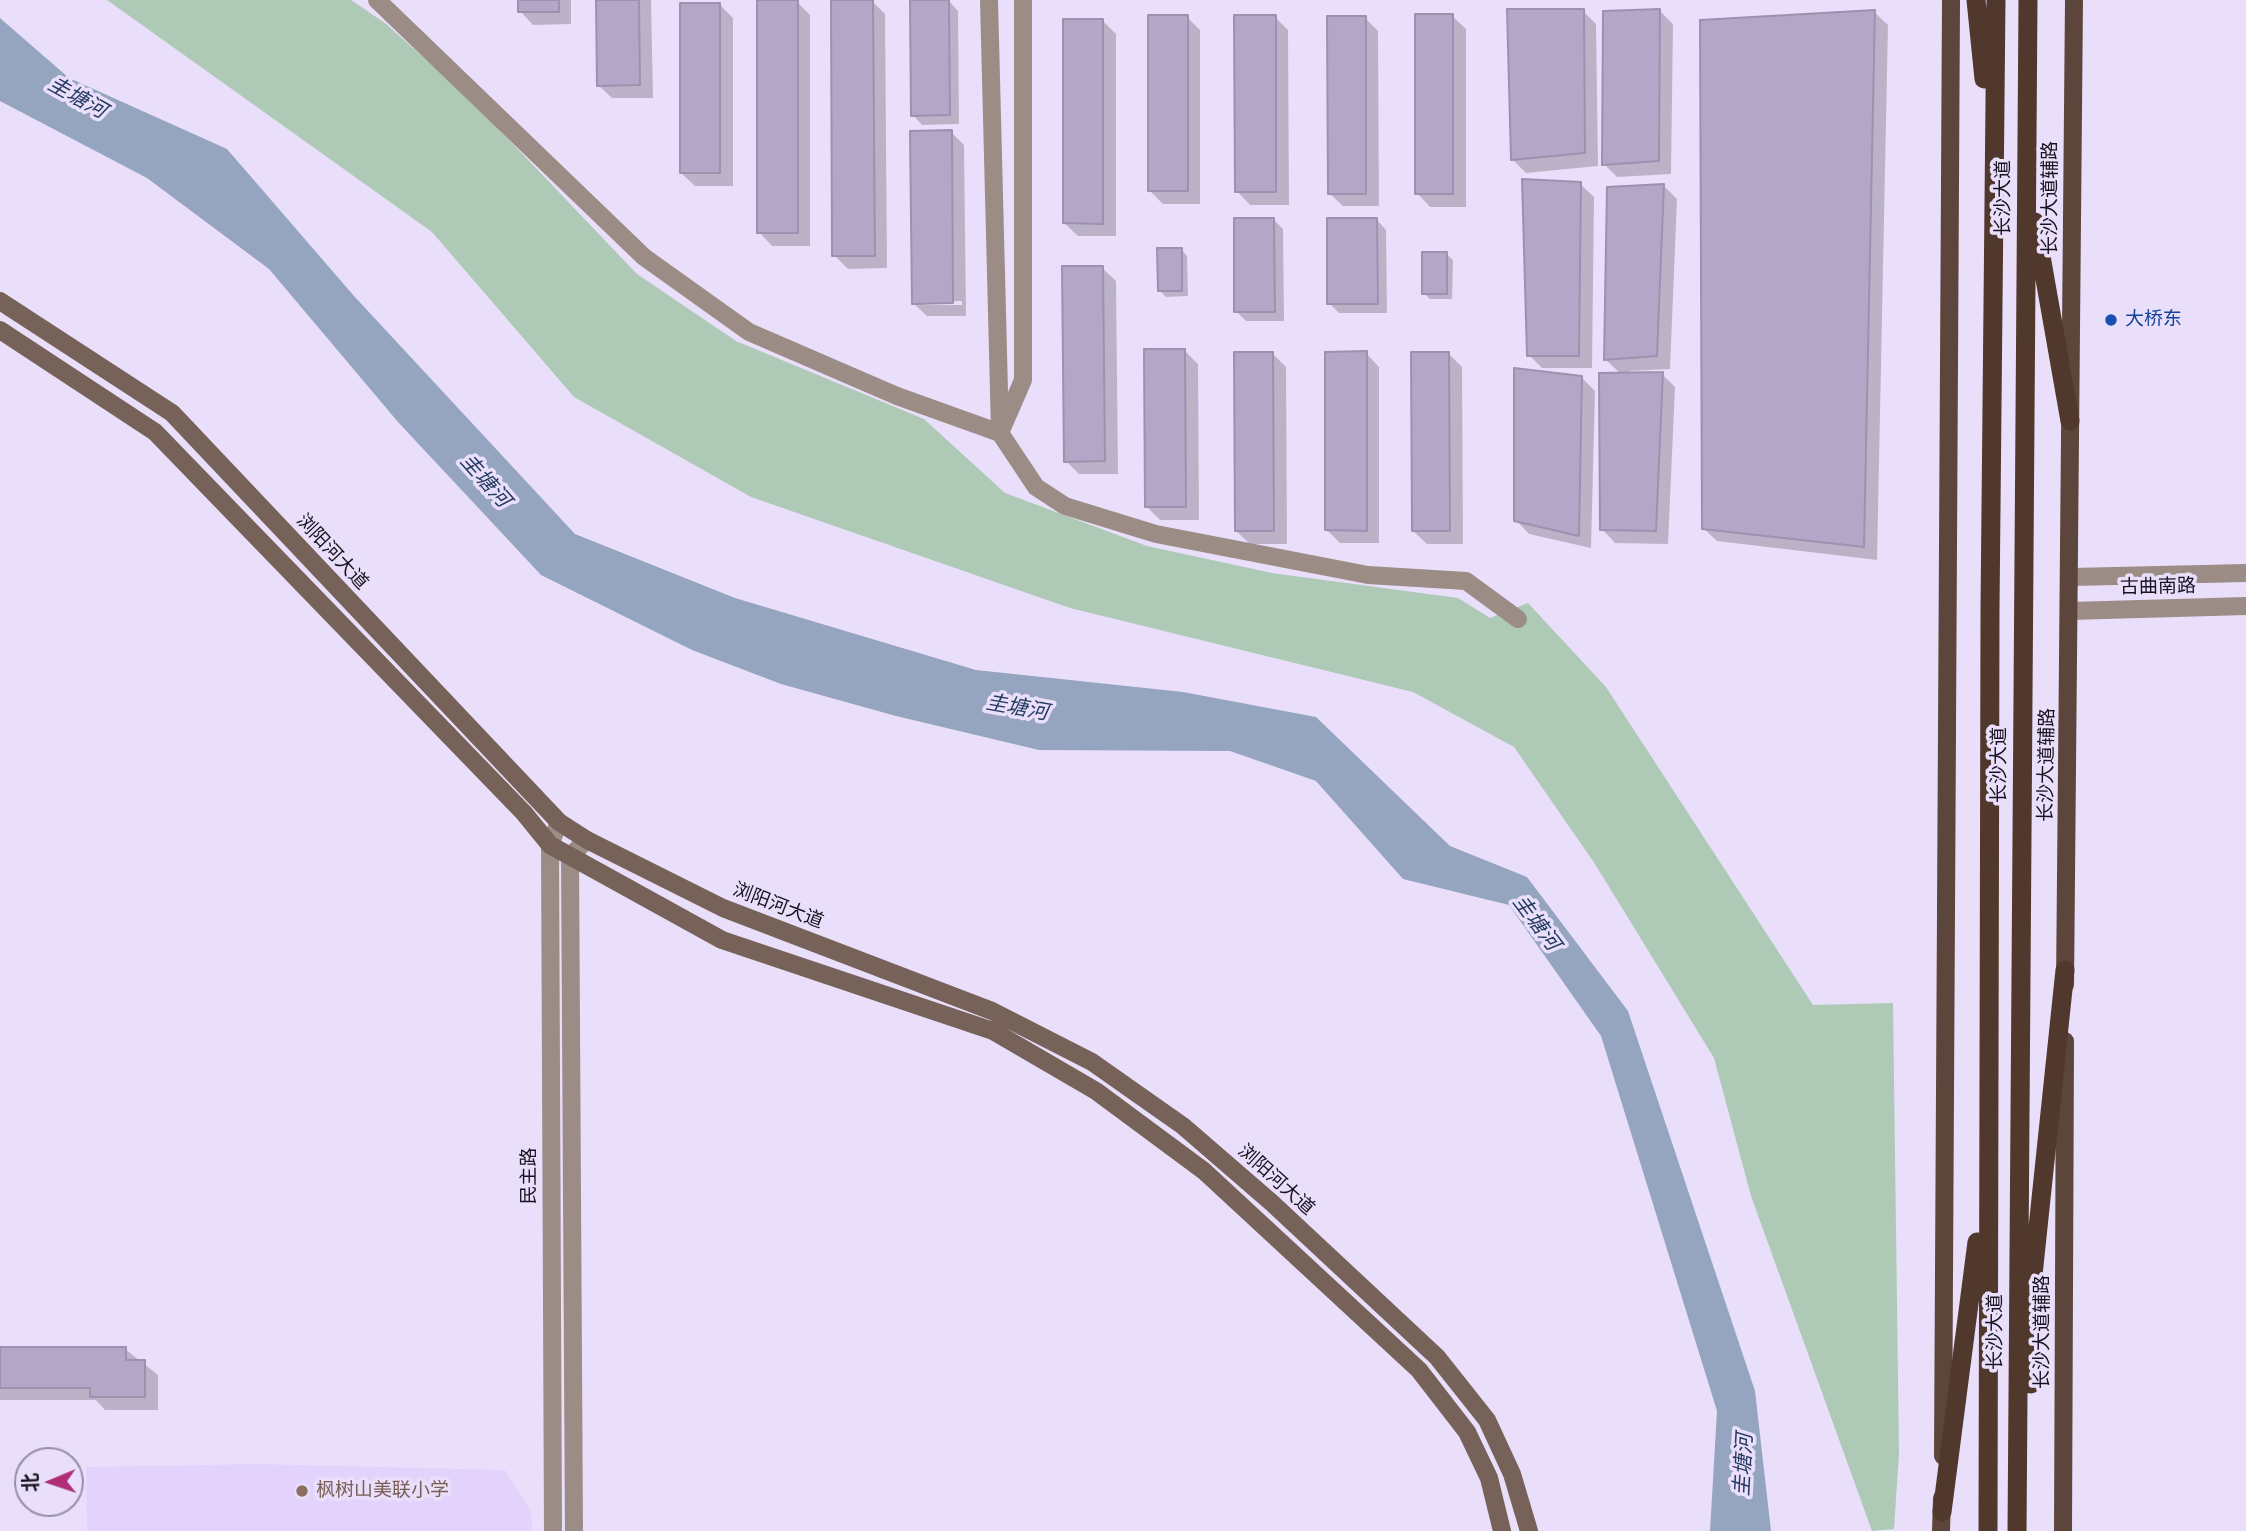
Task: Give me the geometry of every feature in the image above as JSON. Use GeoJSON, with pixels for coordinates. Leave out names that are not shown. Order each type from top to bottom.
{"type":"FeatureCollection","features":[{"type":"Feature","properties":{"kind":"highway"},"geometry":{"type":"LineString","coordinates":[[1976,0],[1994,173]]}},
{"type":"Feature","properties":{"kind":"highway","name":"长沙大道"},"geometry":{"type":"LineString","coordinates":[[1988,1531],[1987,1164],[1996,0]]}},
{"type":"Feature","properties":{"kind":"highway","name":"长沙大道"},"geometry":{"type":"LineString","coordinates":[[2018,1531],[2028,0]]}},
{"type":"Feature","properties":{"kind":"highway"},"geometry":{"type":"LineString","coordinates":[[2027,175],[2070,421]]}},
{"type":"Feature","properties":{"kind":"highway"},"geometry":{"type":"LineString","coordinates":[[2018,1531],[2030,1432],[2034,1275],[2065,970]]}},
{"type":"Feature","properties":{"kind":"highway"},"geometry":{"type":"LineString","coordinates":[[1942,1522],[1987,1164]]}},
{"type":"Feature","properties":{"kind":"main road"},"geometry":{"type":"LineString","coordinates":[[1942,1522],[1951,0]]}},
{"type":"Feature","properties":{"kind":"main road","name":"长沙大道辅路"},"geometry":{"type":"LineString","coordinates":[[2063,1531],[2074,0]]}},
{"type":"Feature","properties":{"kind":"main road","name":"浏阳河大道"},"geometry":{"type":"LineString","coordinates":[[0,301],[172,413],[559,822],[587,840],[723,908],[992,1011],[1092,1062],[1183,1126],[1272,1203],[1437,1357],[1487,1420],[1512,1474],[1529,1531]]}},
{"type":"Feature","properties":{"kind":"main road"},"geometry":{"type":"LineString","coordinates":[[0,330],[155,432],[524,813],[550,845],[722,940],[993,1031],[1096,1091],[1204,1171],[1419,1370],[1467,1432],[1489,1478],[1502,1531]]}},
{"type":"Feature","properties":{"kind":"street"},"geometry":{"type":"LineString","coordinates":[[377,0],[644,257],[749,332],[897,396],[1000,433]]}},
{"type":"Feature","properties":{"kind":"street"},"geometry":{"type":"LineString","coordinates":[[989,0],[1000,433],[1036,487],[1065,506],[1156,534],[1354,572],[1466,582],[1518,619]]}},
{"type":"Feature","properties":{"kind":"street"},"geometry":{"type":"LineString","coordinates":[[1000,433],[1023,380],[1023,0]]}},
{"type":"Feature","properties":{"kind":"street","name":"古曲南路"},"geometry":{"type":"LineString","coordinates":[[2071,577],[2246,573]]}},
{"type":"Feature","properties":{"kind":"street","name":"古曲南路"},"geometry":{"type":"LineString","coordinates":[[2070,611],[2246,606]]}},
{"type":"Feature","properties":{"kind":"street","name":"民主路"},"geometry":{"type":"LineString","coordinates":[[553,1531],[550,845],[559,822]]}},
{"type":"Feature","properties":{"kind":"street"},"geometry":{"type":"LineString","coordinates":[[574,1531],[570,856],[587,840]]}},
{"type":"Feature","properties":{"kind":"shaded area","name":"枫树山美联小学"},"geometry":{"type":"Polygon","coordinates":[[[258,1464],[505,1470],[531,1511],[532,1531],[87,1531],[86,1467],[258,1464]]]}},
{"type":"Feature","properties":{"kind":"green space"},"geometry":{"type":"Polygon","coordinates":[[[107,0],[351,0],[385,23],[470,99],[637,274],[736,341],[924,419],[1005,493],[1147,546],[1272,573],[1458,598],[1490,618],[1528,603],[1606,687],[1813,1005],[1893,1003],[1899,1453],[1894,1529],[1872,1531],[1751,1196],[1714,1058],[1595,864],[1514,747],[1413,692],[1070,608],[751,497],[574,397],[432,232],[107,0]]]}},
{"type":"Feature","properties":{"kind":"water","name":"圭塘河"},"geometry":{"type":"Polygon","coordinates":[[[0,18],[69,78],[227,149],[354,296],[575,534],[735,598],[976,670],[1183,692],[1316,717],[1450,846],[1527,877],[1628,1011],[1755,1391],[1771,1531],[1710,1531],[1717,1411],[1601,1036],[1509,905],[1403,879],[1316,781],[1230,751],[1039,750],[896,716],[781,684],[692,650],[541,575],[398,422],[269,269],[147,178],[0,101],[0,18]]]}},
{"type":"Feature","properties":{"kind":"building"},"geometry":{"type":"Polygon","coordinates":[[[518,0],[559,0],[559,12],[518,12],[518,0]]]}},
{"type":"Feature","properties":{"kind":"building"},"geometry":{"type":"Polygon","coordinates":[[[596,0],[639,0],[640,85],[597,86],[596,0]]]}},
{"type":"Feature","properties":{"kind":"building"},"geometry":{"type":"Polygon","coordinates":[[[757,0],[798,0],[798,233],[757,233],[757,0]]]}},
{"type":"Feature","properties":{"kind":"building"},"geometry":{"type":"Polygon","coordinates":[[[831,0],[873,0],[875,256],[832,256],[831,0]]]}},
{"type":"Feature","properties":{"kind":"building"},"geometry":{"type":"Polygon","coordinates":[[[910,0],[949,0],[950,115],[911,116],[910,0]]]}},
{"type":"Feature","properties":{"kind":"building"},"geometry":{"type":"Polygon","coordinates":[[[680,3],[720,3],[720,173],[680,173],[680,3]]]}},
{"type":"Feature","properties":{"kind":"building"},"geometry":{"type":"Polygon","coordinates":[[[1507,9],[1584,9],[1585,153],[1511,160],[1507,9]]]}},
{"type":"Feature","properties":{"kind":"building"},"geometry":{"type":"Polygon","coordinates":[[[1660,9],[1659,161],[1602,165],[1603,11],[1660,9]]]}},
{"type":"Feature","properties":{"kind":"building"},"geometry":{"type":"Polygon","coordinates":[[[1875,10],[1864,547],[1702,529],[1700,20],[1875,10]]]}},
{"type":"Feature","properties":{"kind":"building"},"geometry":{"type":"Polygon","coordinates":[[[1415,14],[1453,14],[1453,194],[1415,194],[1415,14]]]}},
{"type":"Feature","properties":{"kind":"building"},"geometry":{"type":"Polygon","coordinates":[[[1148,15],[1188,15],[1188,191],[1148,191],[1148,15]]]}},
{"type":"Feature","properties":{"kind":"building"},"geometry":{"type":"Polygon","coordinates":[[[1234,15],[1276,15],[1276,192],[1235,192],[1234,15]]]}},
{"type":"Feature","properties":{"kind":"building"},"geometry":{"type":"Polygon","coordinates":[[[1327,16],[1366,16],[1366,194],[1328,194],[1327,16]]]}},
{"type":"Feature","properties":{"kind":"building"},"geometry":{"type":"Polygon","coordinates":[[[1063,19],[1103,19],[1103,224],[1063,223],[1063,19]]]}},
{"type":"Feature","properties":{"kind":"building"},"geometry":{"type":"Polygon","coordinates":[[[952,130],[953,303],[912,304],[910,131],[952,130]]]}},
{"type":"Feature","properties":{"kind":"building"},"geometry":{"type":"Polygon","coordinates":[[[1522,179],[1581,182],[1579,356],[1527,356],[1522,179]]]}},
{"type":"Feature","properties":{"kind":"building"},"geometry":{"type":"Polygon","coordinates":[[[1664,184],[1657,356],[1604,360],[1607,187],[1664,184]]]}},
{"type":"Feature","properties":{"kind":"building"},"geometry":{"type":"Polygon","coordinates":[[[1234,218],[1274,218],[1275,312],[1234,312],[1234,218]]]}},
{"type":"Feature","properties":{"kind":"building"},"geometry":{"type":"Polygon","coordinates":[[[1327,218],[1377,218],[1378,304],[1327,304],[1327,218]]]}},
{"type":"Feature","properties":{"kind":"building"},"geometry":{"type":"Polygon","coordinates":[[[1157,248],[1182,248],[1182,291],[1158,291],[1157,248]]]}},
{"type":"Feature","properties":{"kind":"building"},"geometry":{"type":"Polygon","coordinates":[[[1422,252],[1447,252],[1447,294],[1422,294],[1422,252]]]}},
{"type":"Feature","properties":{"kind":"building"},"geometry":{"type":"Polygon","coordinates":[[[1062,266],[1103,266],[1105,461],[1064,462],[1062,266]]]}},
{"type":"Feature","properties":{"kind":"building"},"geometry":{"type":"Polygon","coordinates":[[[1144,349],[1185,349],[1186,507],[1145,507],[1144,349]]]}},
{"type":"Feature","properties":{"kind":"building"},"geometry":{"type":"Polygon","coordinates":[[[1367,351],[1367,531],[1325,530],[1325,352],[1367,351]]]}},
{"type":"Feature","properties":{"kind":"building"},"geometry":{"type":"Polygon","coordinates":[[[1234,352],[1273,352],[1274,531],[1235,531],[1234,352]]]}},
{"type":"Feature","properties":{"kind":"building"},"geometry":{"type":"Polygon","coordinates":[[[1411,352],[1449,352],[1450,531],[1412,531],[1411,352]]]}},
{"type":"Feature","properties":{"kind":"building"},"geometry":{"type":"Polygon","coordinates":[[[1514,368],[1582,376],[1579,536],[1514,521],[1514,368]]]}},
{"type":"Feature","properties":{"kind":"building"},"geometry":{"type":"Polygon","coordinates":[[[1663,372],[1656,531],[1600,530],[1599,373],[1663,372]]]}},
{"type":"Feature","properties":{"kind":"building"},"geometry":{"type":"Polygon","coordinates":[[[0,1347],[126,1347],[126,1360],[145,1360],[145,1397],[90,1397],[90,1388],[0,1388],[0,1347]]]}},
{"type":"Feature","properties":{"kind":"place","name":"大桥东"},"geometry":{"type":"Point","coordinates":[2111,320]}},
{"type":"Feature","properties":{"kind":"place","name":"枫树山美联小学"},"geometry":{"type":"Point","coordinates":[302,1491]}}]}
